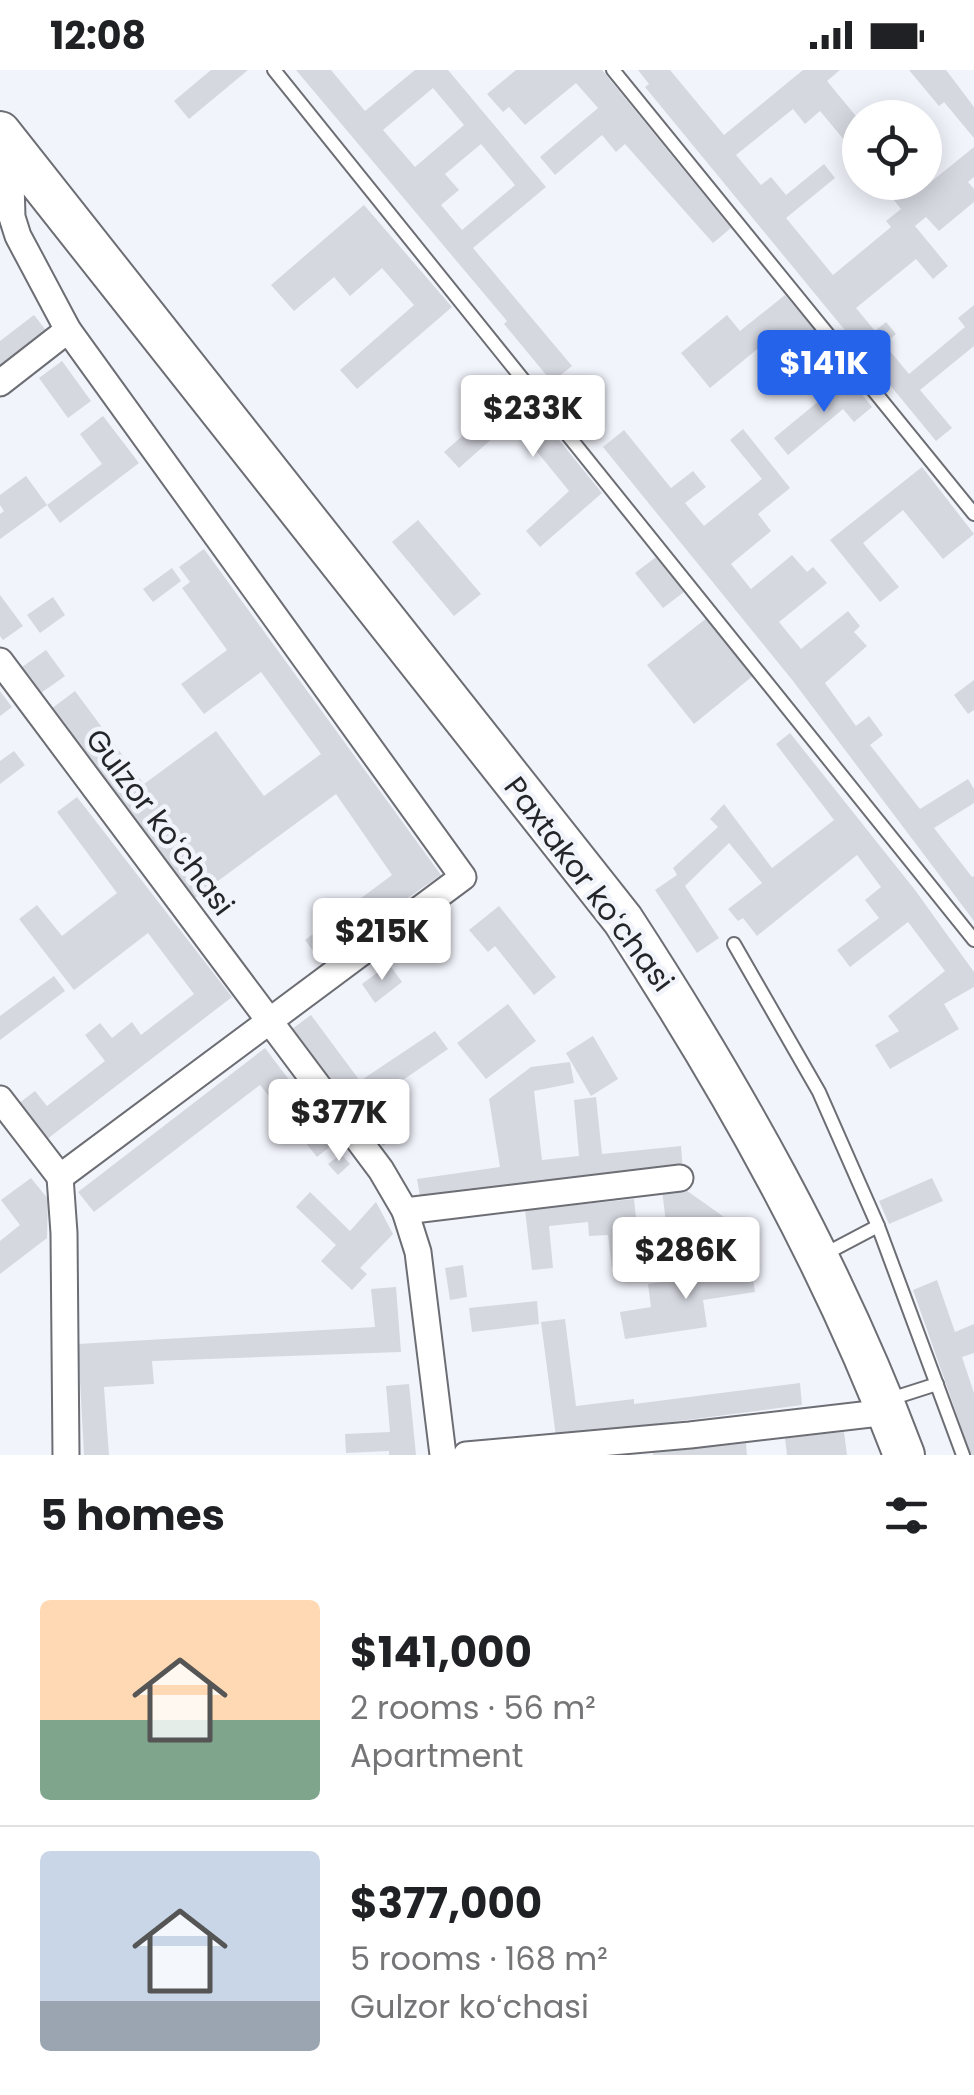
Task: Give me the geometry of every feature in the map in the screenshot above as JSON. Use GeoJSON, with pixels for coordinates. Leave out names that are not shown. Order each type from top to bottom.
{"type":"FeatureCollection","features":[{"type":"Feature","properties":{"kind":"main road","name":"Paxtakor koʻchasi"},"geometry":{"type":"LineString","coordinates":[[5,138],[623,920],[697,1034],[766,1155],[886,1406],[904,1455]]}},
{"type":"Feature","properties":{"kind":"street"},"geometry":{"type":"LineString","coordinates":[[5,138],[12,217],[18,236],[68,330],[464,876],[60,1177]]}},
{"type":"Feature","properties":{"kind":"street"},"geometry":{"type":"LineString","coordinates":[[0,383],[68,330]]}},
{"type":"Feature","properties":{"kind":"street","name":"Gulzor koʻchasi"},"geometry":{"type":"LineString","coordinates":[[0,661],[382,1170],[405,1211],[418,1252],[443,1455]]}},
{"type":"Feature","properties":{"kind":"street"},"geometry":{"type":"LineString","coordinates":[[0,1099],[60,1177],[66,1455]]}},
{"type":"Feature","properties":{"kind":"street"},"geometry":{"type":"LineString","coordinates":[[405,1211],[680,1178]]}},
{"type":"Feature","properties":{"kind":"street"},"geometry":{"type":"LineString","coordinates":[[466,1455],[690,1436],[886,1406]]}},
{"type":"Feature","properties":{"kind":"lane"},"geometry":{"type":"LineString","coordinates":[[274,70],[974,940]]}},
{"type":"Feature","properties":{"kind":"lane"},"geometry":{"type":"LineString","coordinates":[[613,70],[974,514]]}},
{"type":"Feature","properties":{"kind":"lane"},"geometry":{"type":"LineString","coordinates":[[734,944],[819,1092],[878,1226],[963,1455]]}},
{"type":"Feature","properties":{"kind":"lane"},"geometry":{"type":"LineString","coordinates":[[817,1258],[878,1226]]}},
{"type":"Feature","properties":{"kind":"lane"},"geometry":{"type":"LineString","coordinates":[[886,1406],[937,1384]]}},
{"type":"Feature","properties":{"kind":"building"},"geometry":{"type":"Polygon","coordinates":[[[211,70],[248,70],[189,119],[174,101],[211,70]]]}},
{"type":"Feature","properties":{"kind":"building"},"geometry":{"type":"Polygon","coordinates":[[[296,70],[331,70],[365,111],[415,70],[448,70],[546,187],[473,248],[572,366],[552,382],[504,324],[507,321],[296,70]],[[433,88],[383,130],[415,167],[464,125],[433,88]],[[481,144],[445,174],[459,190],[441,205],[462,230],[515,185],[481,144]]]}},
{"type":"Feature","properties":{"kind":"building"},"geometry":{"type":"Polygon","coordinates":[[[516,70],[602,70],[731,228],[713,243],[625,144],[616,152],[602,135],[555,175],[540,157],[598,108],[576,83],[525,125],[509,107],[503,112],[487,94],[516,70]]]}},
{"type":"Feature","properties":{"kind":"building"},"geometry":{"type":"Polygon","coordinates":[[[638,70],[670,70],[724,135],[803,70],[840,70],[827,81],[843,100],[842,137],[820,111],[805,124],[793,109],[736,155],[761,185],[771,177],[786,195],[824,164],[835,178],[786,218],[833,275],[891,227],[886,221],[901,209],[894,200],[942,200],[942,173],[974,147],[974,177],[968,182],[974,189],[974,202],[939,231],[926,217],[915,226],[948,266],[933,279],[916,259],[856,308],[875,331],[886,322],[896,334],[884,344],[909,374],[965,327],[958,318],[974,305],[974,346],[920,390],[952,428],[936,441],[645,87],[649,84],[638,70]]]}},
{"type":"Feature","properties":{"kind":"building"},"geometry":{"type":"Polygon","coordinates":[[[909,70],[946,70],[974,107],[974,138],[942,100],[934,100],[909,70]]]}},
{"type":"Feature","properties":{"kind":"building"},"geometry":{"type":"Polygon","coordinates":[[[364,205],[452,307],[357,389],[340,370],[414,305],[382,268],[350,296],[334,277],[294,311],[271,285],[364,205]]]}},
{"type":"Feature","properties":{"kind":"building"},"geometry":{"type":"Polygon","coordinates":[[[785,295],[831,350],[810,368],[779,331],[710,388],[681,353],[727,315],[740,331],[785,295]]]}},
{"type":"Feature","properties":{"kind":"building"},"geometry":{"type":"Polygon","coordinates":[[[34,315],[48,333],[0,368],[0,341],[34,315]]]}},
{"type":"Feature","properties":{"kind":"building"},"geometry":{"type":"Polygon","coordinates":[[[62,361],[91,401],[68,418],[39,378],[62,361]]]}},
{"type":"Feature","properties":{"kind":"building"},"geometry":{"type":"Polygon","coordinates":[[[848,377],[872,407],[854,422],[843,409],[788,455],[774,438],[848,377]]]}},
{"type":"Feature","properties":{"kind":"building"},"geometry":{"type":"Polygon","coordinates":[[[517,388],[602,493],[540,547],[526,531],[569,491],[512,421],[459,468],[444,452],[517,388]]]}},
{"type":"Feature","properties":{"kind":"building"},"geometry":{"type":"Polygon","coordinates":[[[103,416],[139,463],[60,523],[47,505],[102,464],[80,434],[103,416]]]}},
{"type":"Feature","properties":{"kind":"building"},"geometry":{"type":"Polygon","coordinates":[[[743,429],[790,488],[758,514],[771,531],[731,564],[751,589],[792,555],[807,572],[813,567],[827,583],[779,622],[801,649],[848,611],[860,626],[854,632],[867,646],[825,683],[856,726],[869,716],[883,735],[870,745],[920,809],[968,779],[974,789],[974,803],[934,828],[974,876],[974,921],[793,681],[603,447],[624,430],[671,488],[693,471],[706,487],[685,503],[704,526],[762,479],[730,440],[743,429]]]}},
{"type":"Feature","properties":{"kind":"building"},"geometry":{"type":"Polygon","coordinates":[[[922,467],[974,534],[943,559],[903,510],[863,543],[899,587],[880,602],[830,540],[922,467]]]}},
{"type":"Feature","properties":{"kind":"building"},"geometry":{"type":"Polygon","coordinates":[[[26,476],[47,505],[0,539],[0,514],[4,511],[0,495],[26,476]]]}},
{"type":"Feature","properties":{"kind":"building"},"geometry":{"type":"Polygon","coordinates":[[[418,520],[481,594],[454,616],[392,542],[418,520]]]}},
{"type":"Feature","properties":{"kind":"building"},"geometry":{"type":"Polygon","coordinates":[[[204,549],[441,875],[319,959],[305,940],[392,875],[336,794],[192,900],[51,709],[75,691],[144,784],[216,731],[264,796],[321,754],[261,672],[204,714],[181,684],[227,650],[182,588],[190,582],[179,567],[204,549]]]}},
{"type":"Feature","properties":{"kind":"building"},"geometry":{"type":"Polygon","coordinates":[[[656,557],[684,592],[663,608],[635,573],[656,557]]]}},
{"type":"Feature","properties":{"kind":"building"},"geometry":{"type":"Polygon","coordinates":[[[172,568],[181,581],[153,602],[143,589],[172,568]]]}},
{"type":"Feature","properties":{"kind":"building"},"geometry":{"type":"Polygon","coordinates":[[[0,595],[23,626],[3,640],[0,636],[0,595]]]}},
{"type":"Feature","properties":{"kind":"building"},"geometry":{"type":"Polygon","coordinates":[[[53,597],[65,615],[40,633],[27,615],[53,597]]]}},
{"type":"Feature","properties":{"kind":"building"},"geometry":{"type":"Polygon","coordinates":[[[708,617],[754,675],[694,724],[647,665],[708,617]]]}},
{"type":"Feature","properties":{"kind":"building"},"geometry":{"type":"Polygon","coordinates":[[[46,650],[65,676],[41,693],[22,667],[46,650]]]}},
{"type":"Feature","properties":{"kind":"building"},"geometry":{"type":"Polygon","coordinates":[[[974,680],[974,710],[968,714],[954,695],[974,680]]]}},
{"type":"Feature","properties":{"kind":"building"},"geometry":{"type":"Polygon","coordinates":[[[0,691],[12,707],[0,716],[0,691]]]}},
{"type":"Feature","properties":{"kind":"building"},"geometry":{"type":"Polygon","coordinates":[[[790,733],[915,890],[974,972],[974,987],[944,1004],[959,1029],[890,1069],[875,1045],[899,1031],[888,1016],[945,971],[908,922],[850,967],[837,950],[879,918],[865,900],[881,887],[857,855],[757,936],[743,918],[738,921],[728,909],[762,883],[729,843],[685,886],[719,938],[697,953],[655,890],[677,875],[673,868],[718,827],[710,819],[724,804],[772,868],[834,820],[776,744],[790,733]]]}},
{"type":"Feature","properties":{"kind":"building"},"geometry":{"type":"Polygon","coordinates":[[[14,751],[25,765],[0,784],[0,761],[14,751]]]}},
{"type":"Feature","properties":{"kind":"building"},"geometry":{"type":"Polygon","coordinates":[[[77,797],[232,997],[42,1143],[14,1107],[35,1091],[47,1106],[105,1061],[85,1035],[100,1023],[112,1038],[132,1022],[141,1035],[194,994],[148,933],[74,990],[19,919],[37,905],[62,936],[117,893],[57,812],[77,797]]]}},
{"type":"Feature","properties":{"kind":"building"},"geometry":{"type":"Polygon","coordinates":[[[499,906],[556,977],[534,995],[495,946],[488,952],[469,930],[499,906]]]}},
{"type":"Feature","properties":{"kind":"building"},"geometry":{"type":"Polygon","coordinates":[[[389,964],[402,982],[375,1003],[362,984],[389,964]]]}},
{"type":"Feature","properties":{"kind":"building"},"geometry":{"type":"Polygon","coordinates":[[[54,976],[65,991],[0,1040],[0,1016],[54,976]]]}},
{"type":"Feature","properties":{"kind":"building"},"geometry":{"type":"Polygon","coordinates":[[[508,1004],[536,1041],[486,1079],[457,1043],[508,1004]]]}},
{"type":"Feature","properties":{"kind":"building"},"geometry":{"type":"Polygon","coordinates":[[[311,1015],[360,1081],[435,1031],[448,1049],[355,1113],[292,1029],[311,1015]]]}},
{"type":"Feature","properties":{"kind":"building"},"geometry":{"type":"Polygon","coordinates":[[[593,1036],[618,1079],[591,1096],[566,1053],[593,1036]]]}},
{"type":"Feature","properties":{"kind":"building"},"geometry":{"type":"Polygon","coordinates":[[[265,1048],[336,1142],[317,1157],[260,1085],[94,1212],[78,1192],[265,1048]]]}},
{"type":"Feature","properties":{"kind":"building"},"geometry":{"type":"Polygon","coordinates":[[[570,1062],[574,1083],[534,1091],[542,1160],[579,1156],[574,1100],[596,1097],[602,1154],[681,1146],[683,1172],[421,1202],[417,1179],[500,1167],[489,1099],[531,1067],[570,1062]]]}},
{"type":"Feature","properties":{"kind":"building"},"geometry":{"type":"Polygon","coordinates":[[[386,1114],[400,1134],[383,1146],[369,1126],[386,1114]]]}},
{"type":"Feature","properties":{"kind":"building"},"geometry":{"type":"Polygon","coordinates":[[[341,1154],[350,1164],[338,1175],[328,1164],[341,1154]]]}},
{"type":"Feature","properties":{"kind":"building"},"geometry":{"type":"Polygon","coordinates":[[[31,1178],[48,1199],[47,1238],[0,1274],[0,1241],[20,1225],[1,1200],[31,1178]]]}},
{"type":"Feature","properties":{"kind":"building"},"geometry":{"type":"Polygon","coordinates":[[[932,1178],[943,1201],[889,1224],[879,1201],[932,1178]]]}},
{"type":"Feature","properties":{"kind":"building"},"geometry":{"type":"Polygon","coordinates":[[[683,1188],[724,1217],[729,1250],[670,1256],[662,1190],[683,1188]]]}},
{"type":"Feature","properties":{"kind":"building"},"geometry":{"type":"Polygon","coordinates":[[[310,1192],[350,1231],[376,1202],[393,1234],[360,1268],[367,1274],[352,1290],[321,1261],[336,1245],[296,1207],[310,1192]]]}},
{"type":"Feature","properties":{"kind":"building"},"geometry":{"type":"Polygon","coordinates":[[[634,1199],[641,1264],[612,1267],[608,1235],[589,1236],[588,1222],[549,1226],[553,1268],[532,1270],[525,1210],[634,1199]]]}},
{"type":"Feature","properties":{"kind":"building"},"geometry":{"type":"Polygon","coordinates":[[[750,1259],[755,1292],[703,1300],[707,1327],[625,1339],[620,1312],[651,1307],[648,1284],[731,1272],[729,1262],[750,1259]]]}},
{"type":"Feature","properties":{"kind":"building"},"geometry":{"type":"Polygon","coordinates":[[[463,1265],[467,1297],[450,1300],[445,1268],[463,1265]]]}},
{"type":"Feature","properties":{"kind":"building"},"geometry":{"type":"Polygon","coordinates":[[[937,1280],[955,1332],[974,1324],[974,1353],[962,1357],[974,1393],[974,1455],[913,1290],[937,1280]]]}},
{"type":"Feature","properties":{"kind":"building"},"geometry":{"type":"Polygon","coordinates":[[[396,1287],[401,1352],[152,1361],[154,1384],[104,1387],[109,1455],[84,1455],[78,1344],[375,1327],[371,1289],[396,1287]]]}},
{"type":"Feature","properties":{"kind":"building"},"geometry":{"type":"Polygon","coordinates":[[[537,1301],[539,1324],[472,1332],[469,1308],[537,1301]]]}},
{"type":"Feature","properties":{"kind":"building"},"geometry":{"type":"Polygon","coordinates":[[[565,1319],[576,1406],[634,1399],[634,1404],[800,1383],[802,1405],[556,1437],[541,1322],[565,1319]]]}},
{"type":"Feature","properties":{"kind":"building"},"geometry":{"type":"Polygon","coordinates":[[[409,1384],[416,1455],[389,1455],[389,1451],[346,1453],[345,1434],[390,1432],[386,1386],[409,1384]]]}},
{"type":"Feature","properties":{"kind":"building"},"geometry":{"type":"Polygon","coordinates":[[[844,1432],[847,1455],[787,1455],[785,1438],[844,1432]]]}},
{"type":"Feature","properties":{"kind":"building"},"geometry":{"type":"Polygon","coordinates":[[[746,1443],[747,1455],[653,1455],[653,1452],[746,1443]]]}}]}
